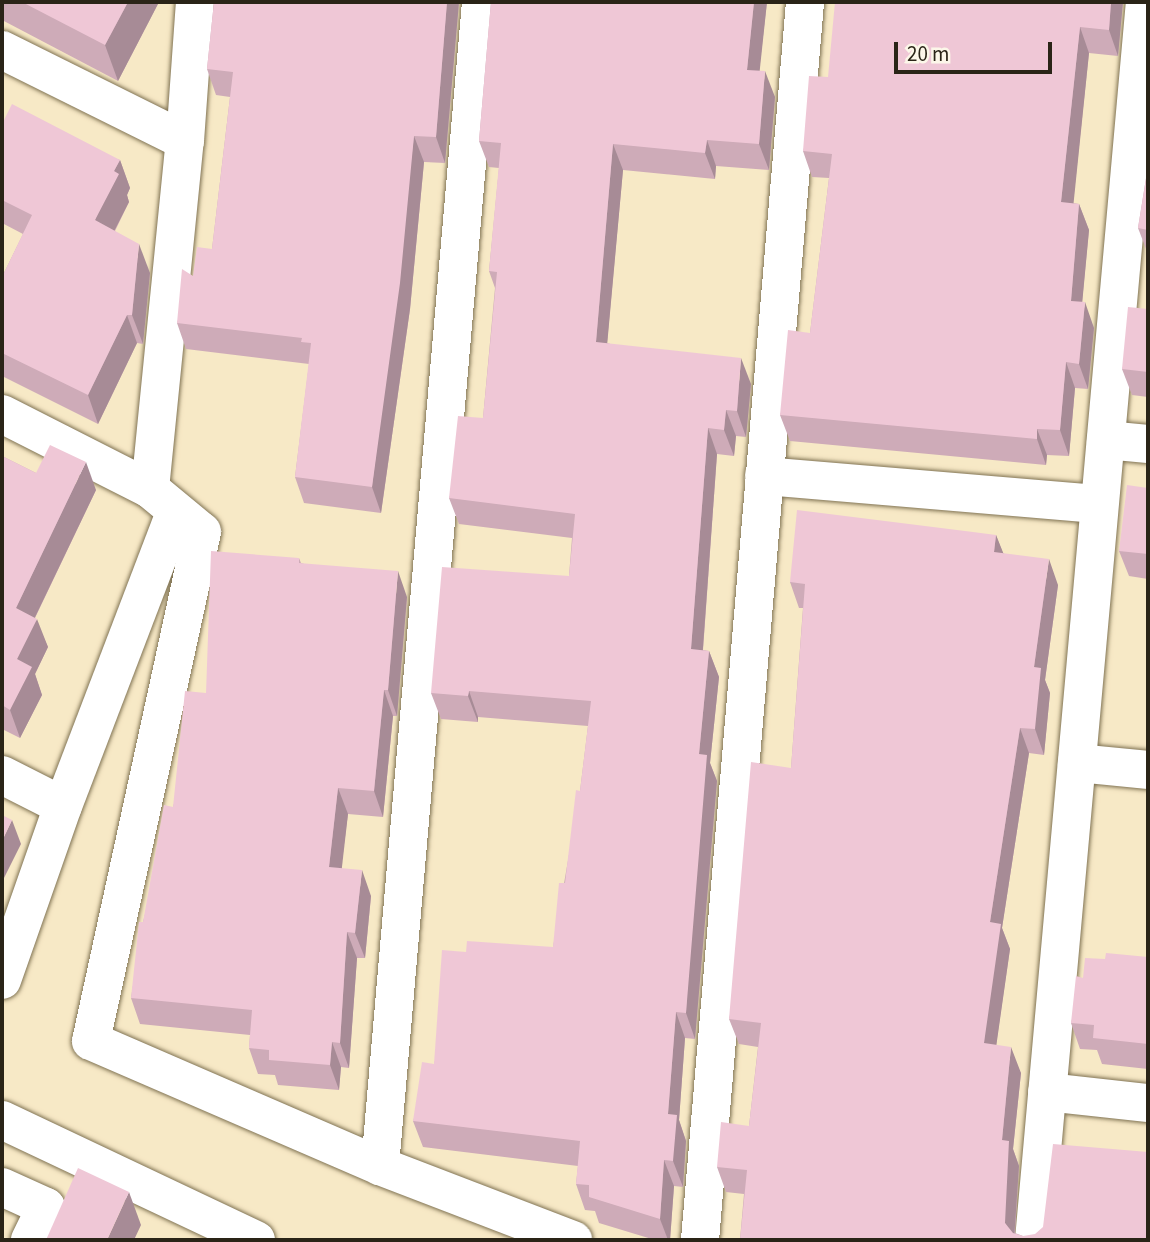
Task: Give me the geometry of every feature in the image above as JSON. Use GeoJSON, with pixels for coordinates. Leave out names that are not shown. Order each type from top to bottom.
{"type":"FeatureCollection","features":[{"type":"Feature","properties":{"kind":"street"},"geometry":{"type":"LineString","coordinates":[[2,980],[63,806],[162,500],[195,2]]}},
{"type":"Feature","properties":{"kind":"street"},"geometry":{"type":"LineString","coordinates":[[380,1166],[481,2]]}},
{"type":"Feature","properties":{"kind":"street"},"geometry":{"type":"LineString","coordinates":[[700,1240],[805,2]]}},
{"type":"Feature","properties":{"kind":"street"},"geometry":{"type":"LineString","coordinates":[[1034,1240],[1099,504],[1142,107],[1144,2]]}},
{"type":"Feature","properties":{"kind":"street"},"geometry":{"type":"LineString","coordinates":[[2,50],[185,141]]}},
{"type":"Feature","properties":{"kind":"street"},"geometry":{"type":"LineString","coordinates":[[2,414],[162,500],[202,532],[91,1041],[380,1166],[573,1240]]}},
{"type":"Feature","properties":{"kind":"street"},"geometry":{"type":"LineString","coordinates":[[1106,440],[1148,444]]}},
{"type":"Feature","properties":{"kind":"street"},"geometry":{"type":"LineString","coordinates":[[764,476],[1099,504]]}},
{"type":"Feature","properties":{"kind":"street"},"geometry":{"type":"LineString","coordinates":[[1077,764],[1148,770]]}},
{"type":"Feature","properties":{"kind":"street"},"geometry":{"type":"LineString","coordinates":[[2,775],[63,806]]}},
{"type":"Feature","properties":{"kind":"street"},"geometry":{"type":"LineString","coordinates":[[1047,1092],[1148,1103]]}},
{"type":"Feature","properties":{"kind":"street"},"geometry":{"type":"LineString","coordinates":[[2,1120],[256,1240]]}},
{"type":"Feature","properties":{"kind":"street"},"geometry":{"type":"LineString","coordinates":[[2,1187],[46,1207],[30,1240]]}},
{"type":"Feature","properties":{"kind":"building"},"geometry":{"type":"Polygon","coordinates":[[[22,2],[128,2],[105,45],[22,2]]]}},
{"type":"Feature","properties":{"kind":"building"},"geometry":{"type":"Polygon","coordinates":[[[214,2],[447,2],[436,137],[414,136],[400,283],[372,487],[295,477],[311,343],[301,342],[302,338],[177,323],[182,269],[193,276],[197,247],[212,249],[233,72],[207,69],[214,2]]]}},
{"type":"Feature","properties":{"kind":"building"},"geometry":{"type":"Polygon","coordinates":[[[491,2],[754,2],[747,70],[765,71],[759,144],[707,140],[705,153],[613,144],[596,342],[741,358],[737,411],[726,410],[724,430],[708,428],[691,649],[709,651],[699,754],[707,755],[686,1013],[676,1012],[668,1114],[677,1115],[673,1161],[664,1160],[660,1219],[589,1197],[589,1185],[576,1184],[580,1141],[413,1121],[422,1062],[434,1064],[442,950],[466,952],[467,941],[553,947],[559,883],[565,883],[576,790],[580,791],[591,701],[469,691],[468,696],[431,693],[442,567],[569,576],[575,514],[449,498],[458,416],[483,418],[497,272],[489,271],[501,143],[479,141],[491,2]]]}},
{"type":"Feature","properties":{"kind":"building"},"geometry":{"type":"Polygon","coordinates":[[[835,2],[1111,2],[1109,30],[1080,27],[1061,202],[1079,204],[1071,301],[1085,302],[1079,364],[1066,362],[1060,430],[1037,429],[1037,439],[780,415],[788,330],[810,333],[832,154],[803,151],[809,76],[828,77],[835,2]]]}},
{"type":"Feature","properties":{"kind":"building"},"geometry":{"type":"Polygon","coordinates":[[[12,104],[120,160],[114,171],[119,174],[95,220],[139,244],[132,315],[127,315],[88,395],[2,353],[2,277],[32,215],[2,200],[2,124],[12,104]]]}},
{"type":"Feature","properties":{"kind":"building"},"geometry":{"type":"Polygon","coordinates":[[[1148,166],[1148,230],[1138,228],[1148,166]]]}},
{"type":"Feature","properties":{"kind":"building"},"geometry":{"type":"Polygon","coordinates":[[[1128,307],[1148,309],[1148,372],[1122,369],[1128,307]]]}},
{"type":"Feature","properties":{"kind":"building"},"geometry":{"type":"Polygon","coordinates":[[[50,445],[86,462],[16,608],[37,619],[17,659],[32,667],[10,710],[2,705],[2,456],[36,473],[50,445]]]}},
{"type":"Feature","properties":{"kind":"building"},"geometry":{"type":"Polygon","coordinates":[[[1127,485],[1148,488],[1148,554],[1119,551],[1127,485]]]}},
{"type":"Feature","properties":{"kind":"building"},"geometry":{"type":"Polygon","coordinates":[[[797,510],[996,535],[994,552],[1049,559],[1034,667],[1041,668],[1035,729],[1020,728],[990,922],[1001,924],[984,1043],[1011,1047],[1002,1140],[1009,1141],[1005,1223],[1013,1233],[1023,1236],[1035,1234],[1043,1227],[1053,1144],[1148,1152],[1148,1240],[740,1240],[747,1170],[717,1167],[721,1122],[749,1126],[761,1023],[729,1019],[751,762],[791,768],[805,584],[790,582],[797,510]]]}},
{"type":"Feature","properties":{"kind":"building"},"geometry":{"type":"Polygon","coordinates":[[[211,551],[299,558],[299,563],[398,571],[388,690],[384,690],[374,791],[338,788],[329,867],[362,870],[355,933],[347,932],[340,1043],[332,1042],[330,1065],[269,1060],[269,1050],[249,1048],[252,1010],[131,998],[139,922],[143,922],[164,805],[173,807],[185,691],[206,693],[211,551]]]}},
{"type":"Feature","properties":{"kind":"building"},"geometry":{"type":"Polygon","coordinates":[[[2,815],[12,820],[2,841],[2,815]]]}},
{"type":"Feature","properties":{"kind":"building"},"geometry":{"type":"Polygon","coordinates":[[[1106,953],[1148,957],[1148,1044],[1093,1038],[1094,1025],[1071,1023],[1076,976],[1083,978],[1085,958],[1105,959],[1106,953]]]}},
{"type":"Feature","properties":{"kind":"building"},"geometry":{"type":"Polygon","coordinates":[[[78,1168],[129,1192],[107,1240],[46,1240],[78,1168]]]}}]}
